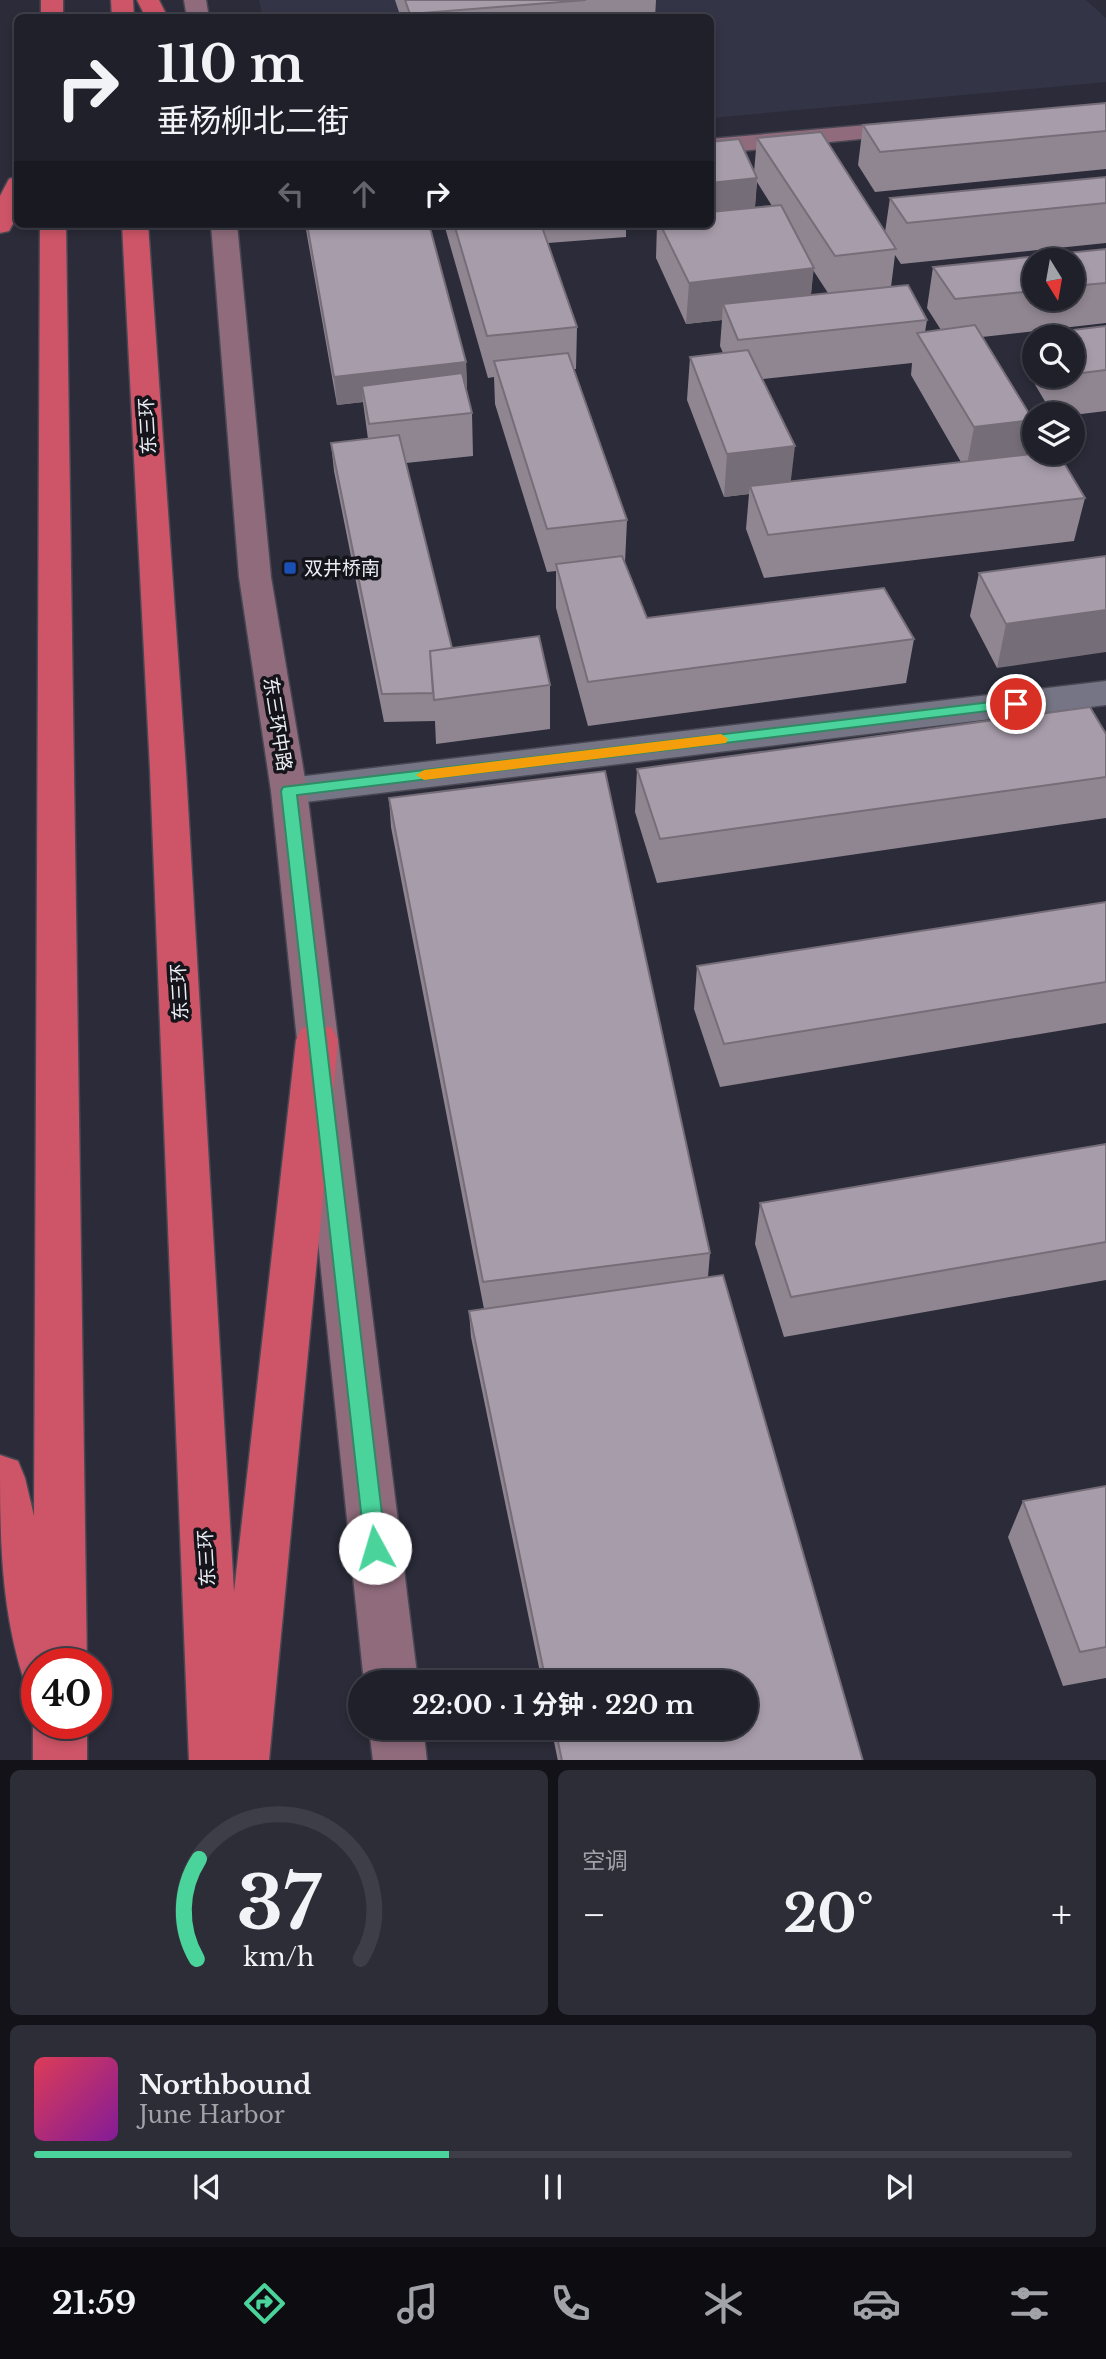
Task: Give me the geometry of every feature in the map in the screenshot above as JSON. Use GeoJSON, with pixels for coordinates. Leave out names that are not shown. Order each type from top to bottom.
{"type":"FeatureCollection","features":[{"type":"Feature","properties":{"kind":"highway"},"geometry":{"type":"LineString","coordinates":[[0,225],[14,193]]}},
{"type":"Feature","properties":{"kind":"highway"},"geometry":{"type":"LineString","coordinates":[[53,228],[60,1648]]}},
{"type":"Feature","properties":{"kind":"highway","name":"东三环"},"geometry":{"type":"LineString","coordinates":[[135,228],[168,770],[216,1760]]}},
{"type":"Feature","properties":{"kind":"highway"},"geometry":{"type":"LineString","coordinates":[[242,1760],[317,1041]]}},
{"type":"Feature","properties":{"kind":"highway"},"geometry":{"type":"LineString","coordinates":[[0,1478],[40,1648]]}},
{"type":"Feature","properties":{"kind":"street"},"geometry":{"type":"LineString","coordinates":[[714,147],[929,126]]}},
{"type":"Feature","properties":{"kind":"street","name":"东三环中路"},"geometry":{"type":"LineString","coordinates":[[224,228],[256,577],[289,791],[390,1670]]}},
{"type":"Feature","properties":{"kind":"street"},"geometry":{"type":"LineString","coordinates":[[289,791],[1106,693]]}},
{"type":"Feature","properties":{"kind":"street"},"geometry":{"type":"LineString","coordinates":[[1070,697],[1088,729]]}},
{"type":"Feature","properties":{"kind":"street"},"geometry":{"type":"LineString","coordinates":[[398,1740],[400,1760]]}},
{"type":"Feature","properties":{"kind":"shaded area"},"geometry":{"type":"Polygon","coordinates":[[[259,0],[1086,0],[1106,18],[1106,82],[714,118],[714,14],[262,14],[259,0]]]}},
{"type":"Feature","properties":{"kind":"building"},"geometry":{"type":"Polygon","coordinates":[[[405,0],[586,0],[410,14],[405,0]]]}},
{"type":"Feature","properties":{"kind":"building"},"geometry":{"type":"Polygon","coordinates":[[[1106,103],[1106,131],[880,152],[863,125],[1106,103]]]}},
{"type":"Feature","properties":{"kind":"building"},"geometry":{"type":"Polygon","coordinates":[[[821,132],[896,249],[835,256],[757,138],[821,132]]]}},
{"type":"Feature","properties":{"kind":"building"},"geometry":{"type":"Polygon","coordinates":[[[739,139],[757,178],[714,183],[714,142],[739,139]]]}},
{"type":"Feature","properties":{"kind":"building"},"geometry":{"type":"Polygon","coordinates":[[[1106,177],[1106,203],[907,223],[890,198],[1106,177]]]}},
{"type":"Feature","properties":{"kind":"building"},"geometry":{"type":"Polygon","coordinates":[[[781,205],[814,268],[689,283],[662,228],[714,228],[714,212],[781,205]]]}},
{"type":"Feature","properties":{"kind":"building"},"geometry":{"type":"Polygon","coordinates":[[[308,228],[430,228],[466,362],[334,377],[308,228]]]}},
{"type":"Feature","properties":{"kind":"building"},"geometry":{"type":"Polygon","coordinates":[[[455,228],[542,228],[577,327],[487,336],[455,228]]]}},
{"type":"Feature","properties":{"kind":"building"},"geometry":{"type":"Polygon","coordinates":[[[1106,249],[1106,283],[1085,285],[1085,251],[1106,249]]]}},
{"type":"Feature","properties":{"kind":"building"},"geometry":{"type":"Polygon","coordinates":[[[1022,258],[1022,292],[955,299],[933,267],[1022,258]]]}},
{"type":"Feature","properties":{"kind":"building"},"geometry":{"type":"Polygon","coordinates":[[[908,285],[927,320],[738,340],[723,304],[908,285]]]}},
{"type":"Feature","properties":{"kind":"building"},"geometry":{"type":"Polygon","coordinates":[[[975,325],[1022,402],[1022,421],[974,427],[917,333],[975,325]]]}},
{"type":"Feature","properties":{"kind":"building"},"geometry":{"type":"Polygon","coordinates":[[[1106,326],[1106,370],[1085,373],[1085,329],[1106,326]]]}},
{"type":"Feature","properties":{"kind":"building"},"geometry":{"type":"Polygon","coordinates":[[[748,350],[795,446],[727,454],[690,357],[748,350]]]}},
{"type":"Feature","properties":{"kind":"building"},"geometry":{"type":"Polygon","coordinates":[[[568,353],[627,520],[547,529],[494,361],[568,353]]]}},
{"type":"Feature","properties":{"kind":"building"},"geometry":{"type":"Polygon","coordinates":[[[462,373],[472,413],[369,424],[362,386],[462,373]]]}},
{"type":"Feature","properties":{"kind":"building"},"geometry":{"type":"Polygon","coordinates":[[[399,435],[452,648],[430,651],[433,693],[382,694],[331,443],[399,435]]]}},
{"type":"Feature","properties":{"kind":"building"},"geometry":{"type":"Polygon","coordinates":[[[1022,455],[1022,465],[1065,465],[1085,498],[768,535],[750,486],[1022,455]]]}},
{"type":"Feature","properties":{"kind":"building"},"geometry":{"type":"Polygon","coordinates":[[[622,556],[647,618],[884,588],[914,639],[588,682],[556,564],[622,556]]]}},
{"type":"Feature","properties":{"kind":"building"},"geometry":{"type":"Polygon","coordinates":[[[1106,556],[1106,610],[1006,624],[979,573],[1106,556]]]}},
{"type":"Feature","properties":{"kind":"building"},"geometry":{"type":"Polygon","coordinates":[[[539,636],[550,685],[434,700],[430,651],[539,636]]]}},
{"type":"Feature","properties":{"kind":"building"},"geometry":{"type":"Polygon","coordinates":[[[1090,707],[1106,734],[1106,777],[660,839],[637,769],[1090,707]]]}},
{"type":"Feature","properties":{"kind":"building"},"geometry":{"type":"Polygon","coordinates":[[[605,771],[710,1253],[483,1282],[389,798],[605,771]]]}},
{"type":"Feature","properties":{"kind":"building"},"geometry":{"type":"Polygon","coordinates":[[[1106,902],[1106,982],[724,1044],[697,966],[1106,902]]]}},
{"type":"Feature","properties":{"kind":"building"},"geometry":{"type":"Polygon","coordinates":[[[1106,1144],[1106,1242],[791,1297],[760,1203],[1106,1144]]]}},
{"type":"Feature","properties":{"kind":"building"},"geometry":{"type":"Polygon","coordinates":[[[723,1275],[863,1760],[562,1760],[558,1740],[758,1740],[758,1670],[544,1670],[469,1311],[723,1275]]]}},
{"type":"Feature","properties":{"kind":"building"},"geometry":{"type":"Polygon","coordinates":[[[1106,1486],[1106,1647],[1080,1652],[1023,1501],[1106,1486]]]}},
{"type":"Feature","properties":{"kind":"slow traffic"},"geometry":{"type":"LineString","coordinates":[[424,775],[721,739]]}},
{"type":"Feature","properties":{"kind":"place","name":"双井桥南"},"geometry":{"type":"Point","coordinates":[290,568]}},
{"type":"Feature","properties":{"kind":"route"},"geometry":{"type":"LineString","coordinates":[[375,1548],[289,791],[1016,704]]}}]}
